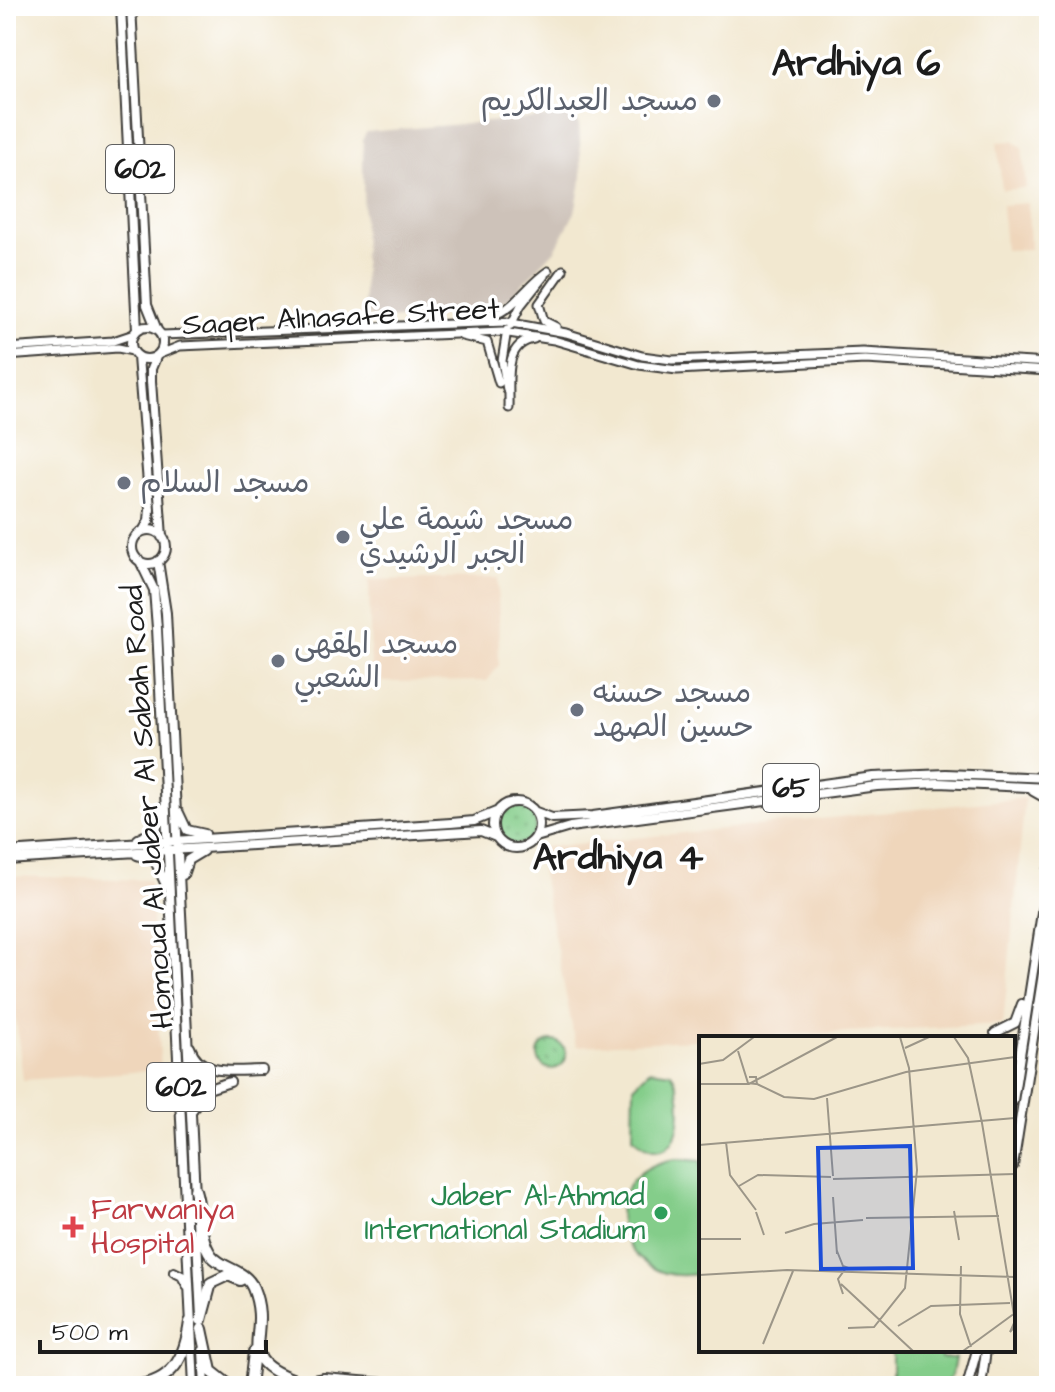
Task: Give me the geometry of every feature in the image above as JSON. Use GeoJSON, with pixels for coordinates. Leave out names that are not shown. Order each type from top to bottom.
{"type":"FeatureCollection","features":[{"type":"Feature","properties":{"kind":"highway"},"geometry":{"type":"LineString","coordinates":[[195,1190],[206,1248],[214,1259],[239,1272],[252,1286],[258,1353],[263,1365],[274,1374],[313,1386]]}},
{"type":"Feature","properties":{"kind":"highway"},"geometry":{"type":"LineString","coordinates":[[134,1386],[154,1383],[173,1371],[184,1355],[208,1288],[215,1279],[228,1275],[242,1281],[247,1288],[254,1369],[250,1386]]}},
{"type":"Feature","properties":{"kind":"highway"},"geometry":{"type":"LineString","coordinates":[[198,1320],[211,1371],[230,1386]]}},
{"type":"Feature","properties":{"kind":"highway"},"geometry":{"type":"LineString","coordinates":[[287,1386],[324,1379],[408,1386]]}},
{"type":"Feature","properties":{"kind":"main road","name":"602"},"geometry":{"type":"LineString","coordinates":[[121,6],[136,332]]}},
{"type":"Feature","properties":{"kind":"main road","name":"602"},"geometry":{"type":"LineString","coordinates":[[131,6],[147,305],[159,332]]}},
{"type":"Feature","properties":{"kind":"main road"},"geometry":{"type":"LineString","coordinates":[[129,146],[134,143],[139,147]]}},
{"type":"Feature","properties":{"kind":"main road"},"geometry":{"type":"LineString","coordinates":[[563,270],[541,297],[541,317],[551,326],[603,343]]}},
{"type":"Feature","properties":{"kind":"main road"},"geometry":{"type":"LineString","coordinates":[[437,322],[502,313],[548,271],[510,326],[502,361],[507,390]]}},
{"type":"Feature","properties":{"kind":"main road","name":"Saqer Alnasafe Street"},"geometry":{"type":"LineString","coordinates":[[159,332],[437,322],[510,326],[651,368],[677,370],[865,360],[1049,371]]}},
{"type":"Feature","properties":{"kind":"main road"},"geometry":{"type":"LineString","coordinates":[[510,326],[585,338],[672,360],[874,352],[1049,363]]}},
{"type":"Feature","properties":{"kind":"main road","name":"Saqer Alnasafe Street"},"geometry":{"type":"LineString","coordinates":[[158,355],[180,346],[445,333],[466,327],[510,326]]}},
{"type":"Feature","properties":{"kind":"main road"},"geometry":{"type":"LineString","coordinates":[[6,348],[82,347],[118,348],[147,360],[158,355],[164,345],[159,332],[147,327],[119,340],[82,347],[6,356]]}},
{"type":"Feature","properties":{"kind":"main road"},"geometry":{"type":"LineString","coordinates":[[136,332],[135,354],[150,509],[148,525],[135,536],[132,546],[140,561],[158,561]]}},
{"type":"Feature","properties":{"kind":"main road"},"geometry":{"type":"LineString","coordinates":[[416,333],[484,339],[492,348],[499,383]]}},
{"type":"Feature","properties":{"kind":"main road"},"geometry":{"type":"LineString","coordinates":[[509,408],[511,359],[517,345],[538,339],[588,349]]}},
{"type":"Feature","properties":{"kind":"main road","name":"602"},"geometry":{"type":"LineString","coordinates":[[158,355],[151,381],[165,550],[158,561]]}},
{"type":"Feature","properties":{"kind":"main road"},"geometry":{"type":"LineString","coordinates":[[143,531],[154,531],[162,537]]}},
{"type":"Feature","properties":{"kind":"main road","name":"Homoud Al Jaber Al Sabah Road"},"geometry":{"type":"LineString","coordinates":[[140,561],[154,590],[165,782]]}},
{"type":"Feature","properties":{"kind":"main road","name":"Homoud Al Jaber Al Sabah Road"},"geometry":{"type":"LineString","coordinates":[[158,561],[166,613],[175,787],[172,922],[187,1269],[189,1290],[198,1320],[194,1386]]}},
{"type":"Feature","properties":{"kind":"main road","name":"65"},"geometry":{"type":"LineString","coordinates":[[496,812],[505,804],[519,801],[552,818],[633,812],[873,777],[946,774],[1010,781]]}},
{"type":"Feature","properties":{"kind":"main road"},"geometry":{"type":"LineString","coordinates":[[1010,781],[1049,780]]}},
{"type":"Feature","properties":{"kind":"main road"},"geometry":{"type":"LineString","coordinates":[[1010,781],[1040,792],[1049,800]]}},
{"type":"Feature","properties":{"kind":"main road","name":"65"},"geometry":{"type":"LineString","coordinates":[[496,837],[517,848],[536,837],[570,827],[682,815],[857,788],[1010,781]]}},
{"type":"Feature","properties":{"kind":"main road"},"geometry":{"type":"LineString","coordinates":[[165,782],[173,845],[175,911],[181,931]]}},
{"type":"Feature","properties":{"kind":"main road"},"geometry":{"type":"LineString","coordinates":[[6,860],[117,848],[148,836],[156,830],[165,782]]}},
{"type":"Feature","properties":{"kind":"main road"},"geometry":{"type":"LineString","coordinates":[[175,787],[181,821],[189,832],[250,836]]}},
{"type":"Feature","properties":{"kind":"main road"},"geometry":{"type":"LineString","coordinates":[[6,852],[173,845],[250,836],[464,822],[496,812]]}},
{"type":"Feature","properties":{"kind":"main road"},"geometry":{"type":"LineString","coordinates":[[496,812],[492,825],[496,837]]}},
{"type":"Feature","properties":{"kind":"main road"},"geometry":{"type":"LineString","coordinates":[[536,812],[540,824],[536,837]]}},
{"type":"Feature","properties":{"kind":"main road"},"geometry":{"type":"LineString","coordinates":[[173,845],[212,848],[481,831],[496,837]]}},
{"type":"Feature","properties":{"kind":"main road","name":"Homoud Al Jaber Al Sabah Road"},"geometry":{"type":"LineString","coordinates":[[173,845],[190,1080],[198,1320],[205,1386]]}},
{"type":"Feature","properties":{"kind":"main road"},"geometry":{"type":"LineString","coordinates":[[117,848],[150,858],[160,867],[172,922]]}},
{"type":"Feature","properties":{"kind":"main road"},"geometry":{"type":"LineString","coordinates":[[180,911],[185,865],[191,857],[212,848]]}},
{"type":"Feature","properties":{"kind":"main road"},"geometry":{"type":"LineString","coordinates":[[1015,1084],[1049,867]]}},
{"type":"Feature","properties":{"kind":"main road"},"geometry":{"type":"LineString","coordinates":[[1015,1153],[1049,935]]}},
{"type":"Feature","properties":{"kind":"main road"},"geometry":{"type":"LineString","coordinates":[[995,1033],[1017,1019],[1030,981]]}},
{"type":"Feature","properties":{"kind":"main road"},"geometry":{"type":"LineString","coordinates":[[185,1007],[191,1051],[203,1066],[214,1070],[262,1070]]}},
{"type":"Feature","properties":{"kind":"main road"},"geometry":{"type":"LineString","coordinates":[[191,1129],[197,1097],[205,1090],[230,1082]]}},
{"type":"Feature","properties":{"kind":"main road"},"geometry":{"type":"LineString","coordinates":[[187,1252],[174,1270],[182,1276],[189,1290]]}},
{"type":"Feature","properties":{"kind":"main road"},"geometry":{"type":"LineString","coordinates":[[187,1269],[193,1275],[198,1320]]}},
{"type":"Feature","properties":{"kind":"main road"},"geometry":{"type":"LineString","coordinates":[[969,1386],[981,1352]]}},
{"type":"Feature","properties":{"kind":"main road"},"geometry":{"type":"LineString","coordinates":[[981,1352],[981,1386]]}},
{"type":"Feature","properties":{"kind":"main road"},"geometry":{"type":"LineString","coordinates":[[981,1352],[988,1386]]}},
{"type":"Feature","properties":{"kind":"shaded area"},"geometry":{"type":"Polygon","coordinates":[[[571,115],[579,124],[582,176],[575,212],[555,250],[511,296],[488,310],[379,320],[369,316],[364,307],[363,139],[366,132],[571,115]]]}},
{"type":"Feature","properties":{"kind":"shaded area"},"geometry":{"type":"Polygon","coordinates":[[[1013,141],[1022,147],[1026,188],[1002,190],[997,142],[1013,141]]]}},
{"type":"Feature","properties":{"kind":"shaded area"},"geometry":{"type":"Polygon","coordinates":[[[1028,203],[1030,249],[1005,250],[1002,205],[1028,203]]]}},
{"type":"Feature","properties":{"kind":"shaded area"},"geometry":{"type":"Polygon","coordinates":[[[498,578],[499,665],[487,681],[383,682],[371,671],[369,580],[498,578]]]}},
{"type":"Feature","properties":{"kind":"shaded area"},"geometry":{"type":"Polygon","coordinates":[[[1025,798],[1003,1024],[770,1036],[699,1036],[699,1040],[576,1046],[537,848],[1025,798]]]}},
{"type":"Feature","properties":{"kind":"shaded area"},"geometry":{"type":"Polygon","coordinates":[[[6,876],[150,880],[161,1070],[23,1080],[6,933],[6,876]]]}},
{"type":"Feature","properties":{"kind":"green space"},"geometry":{"type":"Polygon","coordinates":[[[516,804],[530,810],[536,824],[530,838],[516,844],[502,838],[496,824],[502,810],[516,804]]]}},
{"type":"Feature","properties":{"kind":"green space"},"geometry":{"type":"Polygon","coordinates":[[[552,1041],[562,1045],[566,1055],[562,1065],[552,1069],[542,1065],[538,1055],[542,1045],[552,1041]]]}},
{"type":"Feature","properties":{"kind":"green space"},"geometry":{"type":"Polygon","coordinates":[[[650,1070],[671,1073],[679,1094],[679,1123],[675,1136],[669,1146],[660,1150],[645,1147],[633,1137],[634,1086],[650,1070]]]}},
{"type":"Feature","properties":{"kind":"green space","name":"Jaber Al-Ahmad International Stadium"},"geometry":{"type":"Polygon","coordinates":[[[676,1159],[699,1161],[699,1273],[672,1274],[649,1266],[632,1249],[622,1229],[621,1206],[629,1186],[647,1169],[676,1159]]]}},
{"type":"Feature","properties":{"kind":"green space"},"geometry":{"type":"Polygon","coordinates":[[[892,1352],[941,1352],[941,1358],[955,1358],[952,1375],[944,1386],[892,1386],[892,1352]]]}},
{"type":"Feature","properties":{"kind":"place","name":"مسجد العبدالكريم"},"geometry":{"type":"Point","coordinates":[714,101]}},
{"type":"Feature","properties":{"kind":"place","name":"مسجد السلام"},"geometry":{"type":"Point","coordinates":[124,483]}},
{"type":"Feature","properties":{"kind":"place","name":"مسجد شيمة علي الجبر الرشيدي"},"geometry":{"type":"Point","coordinates":[343,537]}},
{"type":"Feature","properties":{"kind":"place","name":"مسجد المقهى الشعبي"},"geometry":{"type":"Point","coordinates":[278,661]}},
{"type":"Feature","properties":{"kind":"place","name":"مسجد حسنه حسين الصهد"},"geometry":{"type":"Point","coordinates":[577,710]}},
{"type":"Feature","properties":{"kind":"place","name":"Jaber Al-Ahmad International Stadium"},"geometry":{"type":"Point","coordinates":[661,1213]}},
{"type":"Feature","properties":{"kind":"place","name":"Farwaniya Hospital"},"geometry":{"type":"Point","coordinates":[73,1227]}},
{"type":"Feature","properties":{"kind":"district","name":"Ardhiya 6"},"geometry":{"type":"Point","coordinates":[856,64]}},
{"type":"Feature","properties":{"kind":"district","name":"Ardhiya 4"},"geometry":{"type":"Point","coordinates":[618,858]}}]}
